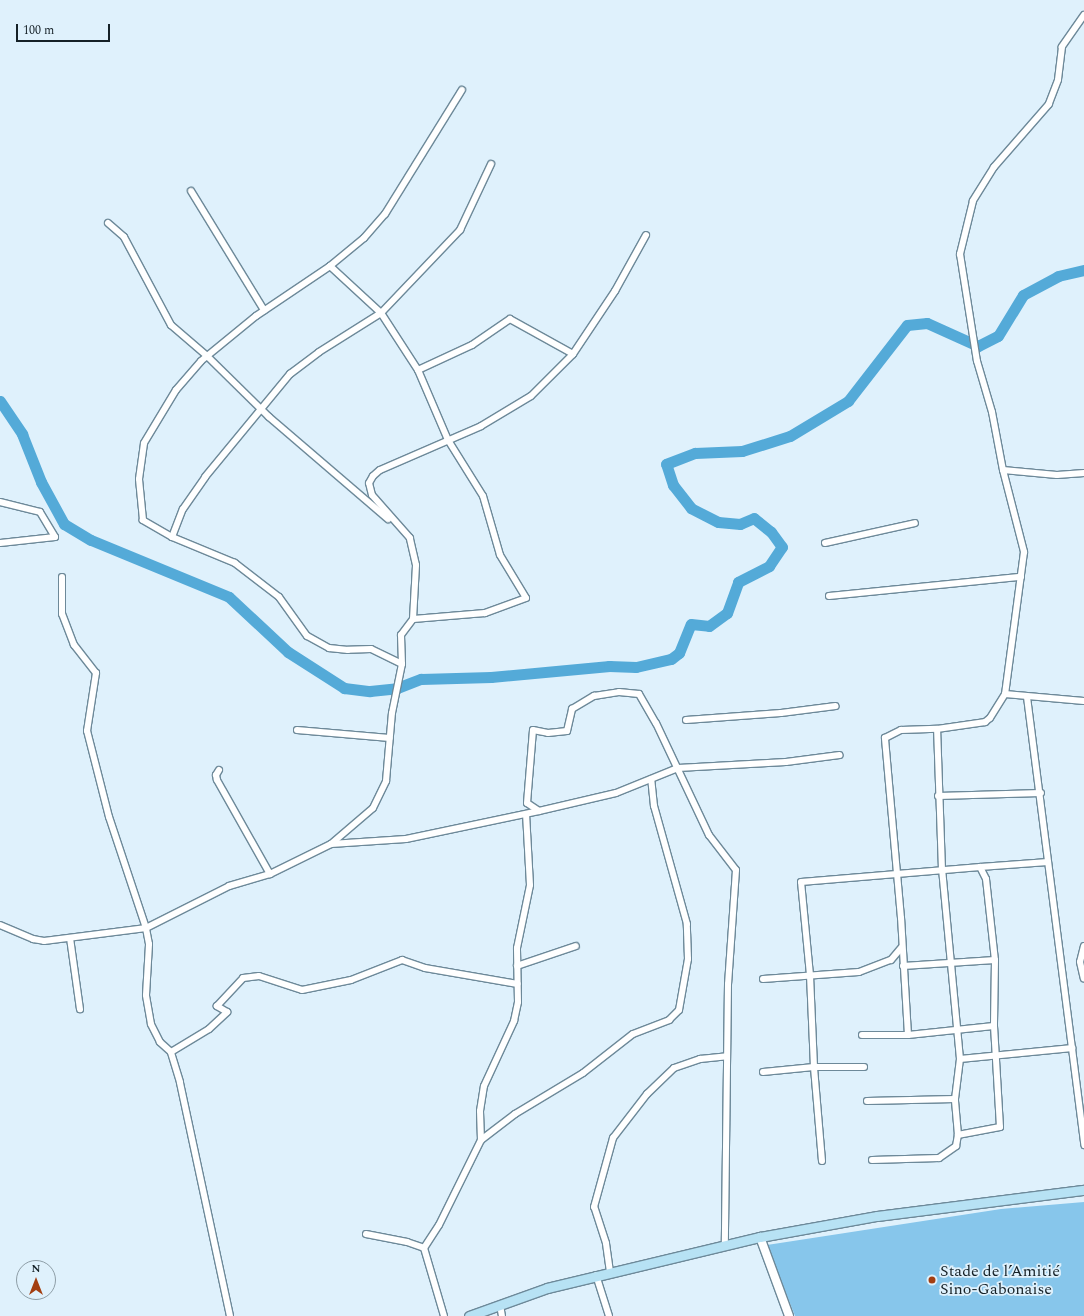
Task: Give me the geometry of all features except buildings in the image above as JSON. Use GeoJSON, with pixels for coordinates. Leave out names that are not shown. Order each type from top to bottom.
{"type":"FeatureCollection","features":[{"type":"Feature","properties":{"kind":"main road"},"geometry":{"type":"LineString","coordinates":[[469,1316],[547,1288],[596,1275],[760,1237],[877,1216],[1084,1190]]}},
{"type":"Feature","properties":{"kind":"street"},"geometry":{"type":"LineString","coordinates":[[908,1035],[897,874],[885,738],[901,730],[937,729],[985,722],[990,718],[1005,694],[1024,552],[1003,470],[992,412],[975,346],[960,254],[973,201],[994,168],[1048,104],[1058,80],[1062,47],[1084,15]]}},
{"type":"Feature","properties":{"kind":"street"},"geometry":{"type":"LineString","coordinates":[[402,664],[371,649],[348,650],[329,648],[307,636],[279,597],[235,563],[172,537],[143,520],[140,479],[144,443],[176,390],[207,356],[264,310],[330,266],[364,238],[385,214],[462,90]]}},
{"type":"Feature","properties":{"kind":"street"},"geometry":{"type":"LineString","coordinates":[[172,537],[183,509],[191,496],[260,408],[290,374],[319,352],[381,313],[460,230],[491,164]]}},
{"type":"Feature","properties":{"kind":"street"},"geometry":{"type":"LineString","coordinates":[[191,191],[264,310]]}},
{"type":"Feature","properties":{"kind":"street"},"geometry":{"type":"LineString","coordinates":[[108,223],[124,237],[171,325],[207,356],[260,408],[410,538]]}},
{"type":"Feature","properties":{"kind":"street"},"geometry":{"type":"LineString","coordinates":[[0,925],[33,940],[70,938],[146,928],[229,886],[270,874],[331,844],[366,815],[376,803],[386,781],[390,738],[402,664],[401,635],[413,619],[416,565],[410,538],[378,504],[369,483],[380,470],[481,426],[531,396],[573,354],[616,291],[646,235]]}},
{"type":"Feature","properties":{"kind":"street"},"geometry":{"type":"LineString","coordinates":[[330,266],[381,313],[418,370],[448,440],[483,496],[500,555],[526,598],[485,613],[413,619]]}},
{"type":"Feature","properties":{"kind":"street"},"geometry":{"type":"LineString","coordinates":[[418,370],[472,345],[510,319],[573,354]]}},
{"type":"Feature","properties":{"kind":"street"},"geometry":{"type":"LineString","coordinates":[[1003,470],[1057,476],[1084,474]]}},
{"type":"Feature","properties":{"kind":"street"},"geometry":{"type":"LineString","coordinates":[[0,502],[40,512],[55,536],[0,542]]}},
{"type":"Feature","properties":{"kind":"street"},"geometry":{"type":"LineString","coordinates":[[826,543],[916,523]]}},
{"type":"Feature","properties":{"kind":"street"},"geometry":{"type":"LineString","coordinates":[[62,577],[62,614],[74,645],[96,674],[87,731],[109,817],[146,928],[149,944],[146,995],[150,1017],[160,1042],[171,1052],[180,1082],[230,1316]]}},
{"type":"Feature","properties":{"kind":"street"},"geometry":{"type":"LineString","coordinates":[[828,596],[1021,577]]}},
{"type":"Feature","properties":{"kind":"street"},"geometry":{"type":"LineString","coordinates":[[540,811],[526,803],[533,730],[548,733],[567,731],[572,709],[594,696],[619,692],[639,694],[678,768],[684,788],[709,835],[736,870],[728,984],[725,1246]]}},
{"type":"Feature","properties":{"kind":"street"},"geometry":{"type":"LineString","coordinates":[[1005,694],[1084,701]]}},
{"type":"Feature","properties":{"kind":"street"},"geometry":{"type":"LineString","coordinates":[[1027,696],[1084,1145]]}},
{"type":"Feature","properties":{"kind":"street"},"geometry":{"type":"LineString","coordinates":[[686,720],[781,713],[836,706]]}},
{"type":"Feature","properties":{"kind":"street"},"geometry":{"type":"LineString","coordinates":[[872,1160],[939,1158],[956,1146],[958,1135],[955,1099],[960,1059],[942,870],[938,796],[937,729]]}},
{"type":"Feature","properties":{"kind":"street"},"geometry":{"type":"LineString","coordinates":[[298,730],[390,738]]}},
{"type":"Feature","properties":{"kind":"street"},"geometry":{"type":"LineString","coordinates":[[331,844],[406,839],[540,811],[616,793],[678,768],[786,762],[840,755]]}},
{"type":"Feature","properties":{"kind":"street"},"geometry":{"type":"LineString","coordinates":[[220,770],[216,775],[217,780],[270,874]]}},
{"type":"Feature","properties":{"kind":"street"},"geometry":{"type":"LineString","coordinates":[[444,1316],[424,1248],[439,1225],[481,1140],[515,1114],[583,1073],[632,1034],[669,1020],[679,1010],[688,959],[687,924],[654,806],[651,779]]}},
{"type":"Feature","properties":{"kind":"street"},"geometry":{"type":"LineString","coordinates":[[938,796],[1040,793]]}},
{"type":"Feature","properties":{"kind":"street"},"geometry":{"type":"LineString","coordinates":[[481,1140],[480,1111],[484,1086],[517,1013],[518,936],[530,885],[526,814]]}},
{"type":"Feature","properties":{"kind":"street"},"geometry":{"type":"LineString","coordinates":[[822,1162],[814,1067],[810,975],[801,882],[1048,862]]}},
{"type":"Feature","properties":{"kind":"street"},"geometry":{"type":"LineString","coordinates":[[958,1135],[1000,1126],[994,1026],[995,960],[986,879],[980,867]]}},
{"type":"Feature","properties":{"kind":"street"},"geometry":{"type":"LineString","coordinates":[[70,938],[80,1009]]}},
{"type":"Feature","properties":{"kind":"street"},"geometry":{"type":"LineString","coordinates":[[518,966],[576,946]]}},
{"type":"Feature","properties":{"kind":"street"},"geometry":{"type":"LineString","coordinates":[[1084,946],[1080,962],[1084,979]]}},
{"type":"Feature","properties":{"kind":"street"},"geometry":{"type":"LineString","coordinates":[[763,979],[858,972],[891,960],[901,948]]}},
{"type":"Feature","properties":{"kind":"street"},"geometry":{"type":"LineString","coordinates":[[171,1052],[209,1029],[227,1012],[217,1006],[243,978],[259,976],[302,990],[351,980],[402,960],[425,968],[518,984]]}},
{"type":"Feature","properties":{"kind":"street"},"geometry":{"type":"LineString","coordinates":[[903,966],[995,960]]}},
{"type":"Feature","properties":{"kind":"street"},"geometry":{"type":"LineString","coordinates":[[862,1035],[908,1035],[994,1026]]}},
{"type":"Feature","properties":{"kind":"street"},"geometry":{"type":"LineString","coordinates":[[960,1059],[996,1057],[1072,1048]]}},
{"type":"Feature","properties":{"kind":"street"},"geometry":{"type":"LineString","coordinates":[[610,1272],[606,1243],[594,1207],[613,1138],[647,1094],[674,1068],[700,1059],[727,1056]]}},
{"type":"Feature","properties":{"kind":"street"},"geometry":{"type":"LineString","coordinates":[[763,1072],[814,1067],[864,1067]]}},
{"type":"Feature","properties":{"kind":"street"},"geometry":{"type":"LineString","coordinates":[[867,1102],[955,1099]]}},
{"type":"Feature","properties":{"kind":"street"},"geometry":{"type":"LineString","coordinates":[[366,1234],[407,1242],[424,1248]]}},
{"type":"Feature","properties":{"kind":"street"},"geometry":{"type":"LineString","coordinates":[[760,1237],[789,1316]]}},
{"type":"Feature","properties":{"kind":"street"},"geometry":{"type":"LineString","coordinates":[[596,1275],[609,1316]]}},
{"type":"Feature","properties":{"kind":"street"},"geometry":{"type":"LineString","coordinates":[[500,1305],[502,1316]]}},
{"type":"Feature","properties":{"kind":"shaded area","name":"Stade de l’Amitié Sino-Gabonaise"},"geometry":{"type":"Polygon","coordinates":[[[1084,1202],[1084,1316],[795,1316],[767,1245],[1001,1209],[1084,1202]]]}},
{"type":"Feature","properties":{"kind":"waterway"},"geometry":{"type":"LineString","coordinates":[[0,401],[22,434],[41,482],[64,524],[91,540],[229,597],[288,652],[344,688],[370,691],[397,688],[421,679],[491,677],[609,666],[636,667],[671,659],[679,653],[691,624],[709,626],[727,613],[738,582],[769,566],[782,547],[771,532],[754,518],[740,524],[718,522],[691,508],[673,485],[666,464],[695,453],[742,451],[790,436],[848,401],[907,325],[927,323],[978,346],[998,336],[1023,295],[1058,276],[1084,270]]}},
{"type":"Feature","properties":{"kind":"place","name":"Stade de l’Amitié Sino-Gabonaise"},"geometry":{"type":"Point","coordinates":[932,1280]}}]}
